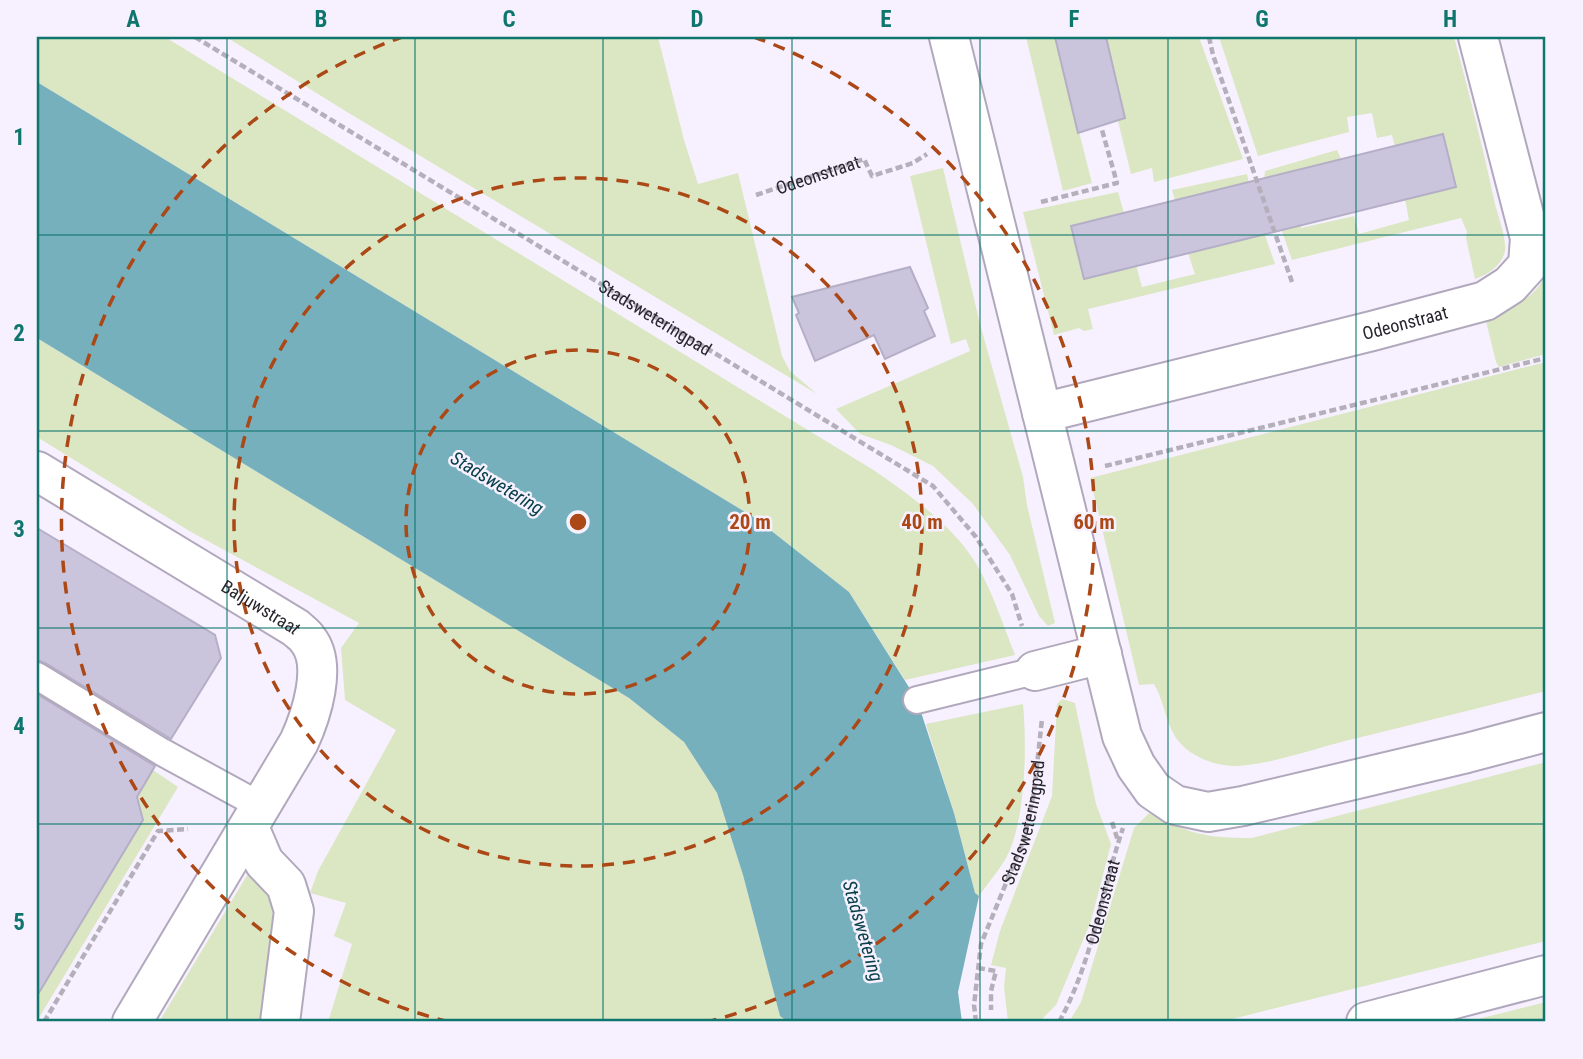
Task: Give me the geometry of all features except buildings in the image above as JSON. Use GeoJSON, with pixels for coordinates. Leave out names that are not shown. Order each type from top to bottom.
{"type":"FeatureCollection","features":[{"type":"Feature","properties":{"kind":"street"},"geometry":{"type":"LineString","coordinates":[[949,37],[1122,736],[1136,766],[1153,789],[1175,805],[1208,811],[1243,806],[1546,732]]}},
{"type":"Feature","properties":{"kind":"street","name":"Odeonstraat"},"geometry":{"type":"LineString","coordinates":[[1042,413],[1485,301],[1510,285],[1528,265],[1530,237],[1478,37]]}},
{"type":"Feature","properties":{"kind":"street","name":"Baljuwstraat"},"geometry":{"type":"LineString","coordinates":[[37,471],[296,628],[310,641],[317,665],[317,686],[310,718],[132,1022]]}},
{"type":"Feature","properties":{"kind":"street"},"geometry":{"type":"LineString","coordinates":[[1035,671],[1102,654]]}},
{"type":"Feature","properties":{"kind":"street"},"geometry":{"type":"LineString","coordinates":[[255,816],[264,862],[286,885],[294,911],[280,1022]]}},
{"type":"Feature","properties":{"kind":"street"},"geometry":{"type":"LineString","coordinates":[[1366,1022],[1546,975]]}},
{"type":"Feature","properties":{"kind":"lane"},"geometry":{"type":"LineString","coordinates":[[918,700],[1035,671]]}},
{"type":"Feature","properties":{"kind":"lane"},"geometry":{"type":"LineString","coordinates":[[37,676],[162,752],[255,816]]}},
{"type":"Feature","properties":{"kind":"path","name":"Stadsweteringpad"},"geometry":{"type":"LineString","coordinates":[[195,37],[933,486],[976,537],[1012,594],[1043,702],[1034,793],[1023,842],[981,944],[974,1005],[976,1022]]}},
{"type":"Feature","properties":{"kind":"path"},"geometry":{"type":"LineString","coordinates":[[1209,37],[1292,282]]}},
{"type":"Feature","properties":{"kind":"path"},"geometry":{"type":"LineString","coordinates":[[992,214],[1117,183],[1102,130]]}},
{"type":"Feature","properties":{"kind":"path","name":"Odeonstraat"},"geometry":{"type":"LineString","coordinates":[[756,195],[864,159],[872,176],[913,163],[935,149]]}},
{"type":"Feature","properties":{"kind":"path","name":"Odeonstraat"},"geometry":{"type":"LineString","coordinates":[[1059,1022],[1079,983],[1126,818],[1136,802],[1153,789]]}},
{"type":"Feature","properties":{"kind":"path"},"geometry":{"type":"LineString","coordinates":[[978,968],[996,971],[991,991],[991,1010]]}},
{"type":"Feature","properties":{"kind":"green space"},"geometry":{"type":"Polygon","coordinates":[[[37,37],[165,37],[875,471],[931,513],[967,551],[988,587],[1015,655],[905,680],[849,592],[755,518],[37,82],[37,37]]]}},
{"type":"Feature","properties":{"kind":"green space"},"geometry":{"type":"Polygon","coordinates":[[[226,37],[658,37],[698,184],[738,173],[782,356],[790,371],[817,394],[347,112],[226,37]]]}},
{"type":"Feature","properties":{"kind":"green space"},"geometry":{"type":"Polygon","coordinates":[[[1026,37],[1055,37],[1092,183],[1063,191],[1026,37]]]}},
{"type":"Feature","properties":{"kind":"green space"},"geometry":{"type":"Polygon","coordinates":[[[1106,37],[1199,37],[1243,159],[1154,182],[1152,168],[1131,174],[1118,121],[1125,117],[1106,37]]]}},
{"type":"Feature","properties":{"kind":"green space"},"geometry":{"type":"Polygon","coordinates":[[[1219,37],[1454,37],[1504,235],[1505,251],[1498,265],[1475,279],[1467,232],[1461,218],[1292,260],[1264,179],[1265,171],[1337,150],[1341,159],[1288,173],[1301,228],[1354,216],[1359,234],[1409,220],[1405,199],[1456,187],[1443,135],[1395,147],[1392,135],[1377,138],[1372,113],[1347,117],[1349,132],[1258,156],[1219,37]]]}},
{"type":"Feature","properties":{"kind":"green space"},"geometry":{"type":"Polygon","coordinates":[[[943,168],[980,324],[1023,477],[1055,623],[1048,626],[1039,616],[1010,555],[973,504],[933,466],[891,445],[860,434],[836,409],[970,351],[966,339],[951,344],[910,176],[943,168]]]}},
{"type":"Feature","properties":{"kind":"green space"},"geometry":{"type":"Polygon","coordinates":[[[1247,174],[1252,198],[1275,264],[1088,309],[1093,329],[1084,331],[1079,328],[1054,335],[1023,212],[1118,192],[1124,213],[1071,226],[1084,278],[1136,265],[1142,287],[1195,274],[1188,253],[1226,188],[1175,200],[1172,190],[1247,174]]]}},
{"type":"Feature","properties":{"kind":"green space"},"geometry":{"type":"Polygon","coordinates":[[[1546,273],[1546,354],[1499,367],[1485,317],[1521,302],[1536,290],[1546,273]]]}},
{"type":"Feature","properties":{"kind":"green space"},"geometry":{"type":"Polygon","coordinates":[[[37,338],[629,698],[684,742],[717,793],[743,875],[780,1016],[788,1022],[328,1022],[352,944],[334,936],[346,903],[310,893],[318,871],[396,730],[345,700],[341,648],[359,623],[191,532],[37,437],[37,338]]]}},
{"type":"Feature","properties":{"kind":"green space"},"geometry":{"type":"Polygon","coordinates":[[[1546,362],[1546,691],[1250,765],[1215,763],[1185,748],[1172,731],[1154,684],[1139,685],[1090,478],[1546,362]]]}},
{"type":"Feature","properties":{"kind":"green space"},"geometry":{"type":"Polygon","coordinates":[[[1062,699],[1075,703],[1096,804],[1111,844],[1091,921],[1056,1005],[1039,1022],[1008,1022],[1004,987],[1006,968],[991,965],[1000,931],[1052,796],[1057,704],[1062,699]]]}},
{"type":"Feature","properties":{"kind":"green space"},"geometry":{"type":"Polygon","coordinates":[[[1023,704],[1025,762],[1017,826],[1005,860],[979,896],[975,893],[954,813],[926,724],[1023,704]]]}},
{"type":"Feature","properties":{"kind":"green space"},"geometry":{"type":"Polygon","coordinates":[[[1546,762],[1546,941],[1220,1022],[1069,1022],[1081,1002],[1134,828],[1149,813],[1199,833],[1252,838],[1546,762]]]}},
{"type":"Feature","properties":{"kind":"green space"},"geometry":{"type":"Polygon","coordinates":[[[153,770],[178,787],[37,1021],[37,996],[143,820],[138,797],[153,770]]]}},
{"type":"Feature","properties":{"kind":"green space"},"geometry":{"type":"Polygon","coordinates":[[[249,872],[268,897],[276,925],[262,1022],[159,1022],[249,872]]]}},
{"type":"Feature","properties":{"kind":"green space"},"geometry":{"type":"Polygon","coordinates":[[[1546,1002],[1546,1022],[1466,1022],[1546,1002]]]}},
{"type":"Feature","properties":{"kind":"water","name":"Stadswetering"},"geometry":{"type":"Polygon","coordinates":[[[37,82],[755,518],[849,592],[917,700],[954,813],[975,893],[979,896],[958,992],[962,1022],[788,1022],[780,1016],[743,875],[717,793],[684,742],[629,698],[37,338],[37,82]]]}}]}
